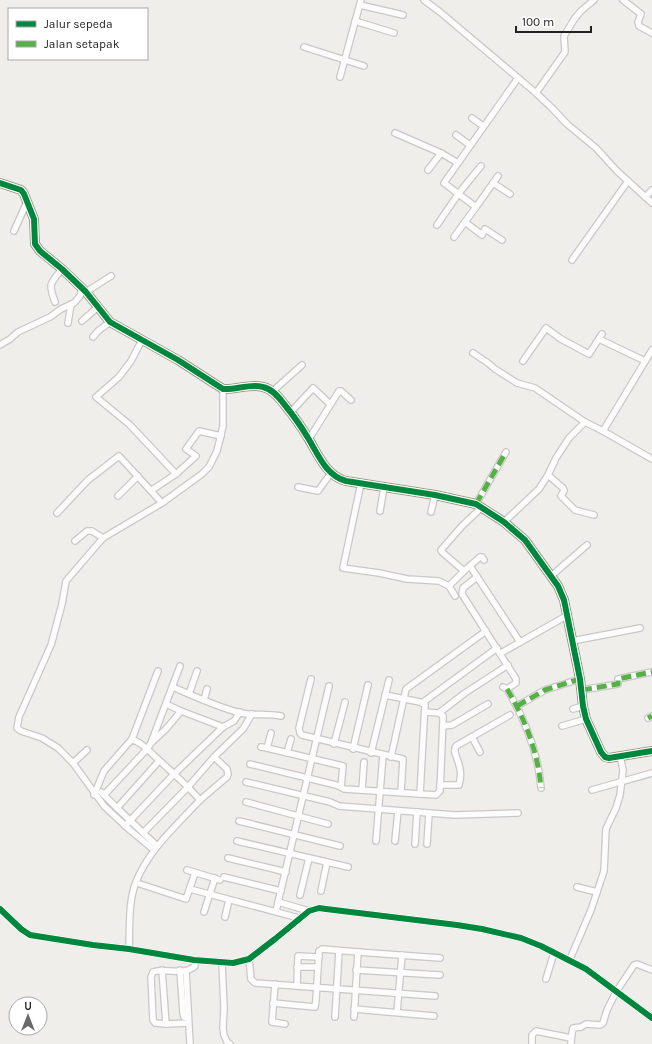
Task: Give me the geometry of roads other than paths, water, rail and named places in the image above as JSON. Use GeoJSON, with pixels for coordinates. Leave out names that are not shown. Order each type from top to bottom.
{"type":"FeatureCollection","features":[{"type":"Feature","properties":{"kind":"street"},"geometry":{"type":"LineString","coordinates":[[424,0],[536,93],[567,124],[596,148],[628,182],[652,203]]}},
{"type":"Feature","properties":{"kind":"street"},"geometry":{"type":"LineString","coordinates":[[536,93],[565,52],[564,36],[581,11],[594,0]]}},
{"type":"Feature","properties":{"kind":"street"},"geometry":{"type":"LineString","coordinates":[[623,0],[641,14],[638,22],[639,26],[652,33]]}},
{"type":"Feature","properties":{"kind":"street"},"geometry":{"type":"LineString","coordinates":[[340,76],[361,2],[403,15]]}},
{"type":"Feature","properties":{"kind":"street"},"geometry":{"type":"LineString","coordinates":[[355,21],[394,33]]}},
{"type":"Feature","properties":{"kind":"street"},"geometry":{"type":"LineString","coordinates":[[304,47],[364,66]]}},
{"type":"Feature","properties":{"kind":"street"},"geometry":{"type":"LineString","coordinates":[[476,207],[444,183],[518,78]]}},
{"type":"Feature","properties":{"kind":"street"},"geometry":{"type":"LineString","coordinates":[[472,118],[483,126]]}},
{"type":"Feature","properties":{"kind":"street"},"geometry":{"type":"LineString","coordinates":[[395,133],[441,153],[458,163]]}},
{"type":"Feature","properties":{"kind":"street"},"geometry":{"type":"LineString","coordinates":[[456,135],[470,145]]}},
{"type":"Feature","properties":{"kind":"street"},"geometry":{"type":"LineString","coordinates":[[428,170],[441,153]]}},
{"type":"Feature","properties":{"kind":"street"},"geometry":{"type":"LineString","coordinates":[[437,225],[458,194],[481,166]]}},
{"type":"Feature","properties":{"kind":"street"},"geometry":{"type":"LineString","coordinates":[[454,237],[498,176]]}},
{"type":"Feature","properties":{"kind":"street"},"geometry":{"type":"LineString","coordinates":[[572,260],[628,182]]}},
{"type":"Feature","properties":{"kind":"street"},"geometry":{"type":"LineString","coordinates":[[0,183],[22,190],[34,219],[35,244],[40,251],[84,290],[110,322],[178,360],[223,389],[232,390],[255,385],[265,387],[272,392],[291,412],[330,473],[341,480],[435,495],[479,506],[504,522],[525,540],[558,586],[564,600],[580,679],[586,718],[603,755],[608,758],[652,751]]}},
{"type":"Feature","properties":{"kind":"street"},"geometry":{"type":"LineString","coordinates":[[493,183],[510,194]]}},
{"type":"Feature","properties":{"kind":"street"},"geometry":{"type":"LineString","coordinates":[[645,197],[652,190]]}},
{"type":"Feature","properties":{"kind":"street"},"geometry":{"type":"LineString","coordinates":[[14,231],[27,200]]}},
{"type":"Feature","properties":{"kind":"street"},"geometry":{"type":"LineString","coordinates":[[465,222],[482,234],[485,229],[502,240]]}},
{"type":"Feature","properties":{"kind":"street"},"geometry":{"type":"LineString","coordinates":[[55,302],[50,284],[62,269]]}},
{"type":"Feature","properties":{"kind":"street"},"geometry":{"type":"LineString","coordinates":[[0,345],[18,332],[50,317],[61,309],[74,303],[84,290],[110,276]]}},
{"type":"Feature","properties":{"kind":"street"},"geometry":{"type":"LineString","coordinates":[[68,323],[71,304]]}},
{"type":"Feature","properties":{"kind":"street"},"geometry":{"type":"LineString","coordinates":[[82,322],[98,307]]}},
{"type":"Feature","properties":{"kind":"street"},"geometry":{"type":"LineString","coordinates":[[93,337],[110,322]]}},
{"type":"Feature","properties":{"kind":"street"},"geometry":{"type":"LineString","coordinates":[[523,362],[546,328],[561,339],[589,354],[601,337],[645,361]]}},
{"type":"Feature","properties":{"kind":"street"},"geometry":{"type":"LineString","coordinates":[[142,340],[131,361],[119,377],[96,397],[130,425],[176,474]]}},
{"type":"Feature","properties":{"kind":"street"},"geometry":{"type":"LineString","coordinates":[[603,432],[652,350]]}},
{"type":"Feature","properties":{"kind":"street"},"geometry":{"type":"LineString","coordinates":[[473,353],[517,383],[535,388],[585,422],[652,459]]}},
{"type":"Feature","properties":{"kind":"street"},"geometry":{"type":"LineString","coordinates":[[272,392],[302,365]]}},
{"type":"Feature","properties":{"kind":"street"},"geometry":{"type":"LineString","coordinates":[[291,412],[313,388],[330,404]]}},
{"type":"Feature","properties":{"kind":"street"},"geometry":{"type":"LineString","coordinates":[[156,848],[125,826],[104,806],[73,763],[58,748],[42,738],[21,731],[17,728],[19,717],[51,644],[62,604],[66,581],[102,538],[162,503],[202,474],[209,467],[217,451],[223,426],[223,389]]}},
{"type":"Feature","properties":{"kind":"street"},"geometry":{"type":"LineString","coordinates":[[309,439],[330,404],[340,391],[351,400]]}},
{"type":"Feature","properties":{"kind":"street"},"geometry":{"type":"LineString","coordinates":[[504,522],[539,489],[569,438],[585,422]]}},
{"type":"Feature","properties":{"kind":"street"},"geometry":{"type":"LineString","coordinates":[[152,490],[176,474],[196,456],[186,449],[199,431],[220,436]]}},
{"type":"Feature","properties":{"kind":"street"},"geometry":{"type":"LineString","coordinates":[[464,571],[455,565],[441,550],[479,506],[506,452]]}},
{"type":"Feature","properties":{"kind":"street"},"geometry":{"type":"LineString","coordinates":[[57,513],[88,480],[119,456],[152,490],[162,503]]}},
{"type":"Feature","properties":{"kind":"street"},"geometry":{"type":"LineString","coordinates":[[298,487],[318,491],[330,473]]}},
{"type":"Feature","properties":{"kind":"street"},"geometry":{"type":"LineString","coordinates":[[548,475],[563,488],[564,491],[561,496],[574,510],[594,515]]}},
{"type":"Feature","properties":{"kind":"street"},"geometry":{"type":"LineString","coordinates":[[118,496],[138,476]]}},
{"type":"Feature","properties":{"kind":"street"},"geometry":{"type":"LineString","coordinates":[[361,483],[344,568],[407,579],[440,580],[449,586],[455,596]]}},
{"type":"Feature","properties":{"kind":"street"},"geometry":{"type":"LineString","coordinates":[[380,510],[384,487]]}},
{"type":"Feature","properties":{"kind":"street"},"geometry":{"type":"LineString","coordinates":[[430,512],[435,495]]}},
{"type":"Feature","properties":{"kind":"street"},"geometry":{"type":"LineString","coordinates":[[76,541],[87,531],[92,531],[102,538]]}},
{"type":"Feature","properties":{"kind":"street"},"geometry":{"type":"LineString","coordinates":[[551,576],[586,545]]}},
{"type":"Feature","properties":{"kind":"street"},"geometry":{"type":"LineString","coordinates":[[449,586],[480,557],[484,560]]}},
{"type":"Feature","properties":{"kind":"street"},"geometry":{"type":"LineString","coordinates":[[472,569],[520,642]]}},
{"type":"Feature","properties":{"kind":"street"},"geometry":{"type":"LineString","coordinates":[[477,577],[463,588],[462,594],[517,681],[505,688],[517,706],[531,739],[540,774],[541,788]]}},
{"type":"Feature","properties":{"kind":"street"},"geometry":{"type":"LineString","coordinates":[[422,703],[499,651],[520,642],[568,615]]}},
{"type":"Feature","properties":{"kind":"street"},"geometry":{"type":"LineString","coordinates":[[572,641],[640,628]]}},
{"type":"Feature","properties":{"kind":"street"},"geometry":{"type":"LineString","coordinates":[[391,757],[406,689],[486,631]]}},
{"type":"Feature","properties":{"kind":"street"},"geometry":{"type":"LineString","coordinates":[[425,712],[440,713],[465,693],[508,665]]}},
{"type":"Feature","properties":{"kind":"street"},"geometry":{"type":"LineString","coordinates":[[104,795],[151,743],[180,666]]}},
{"type":"Feature","properties":{"kind":"street"},"geometry":{"type":"LineString","coordinates":[[189,694],[197,671]]}},
{"type":"Feature","properties":{"kind":"street"},"geometry":{"type":"LineString","coordinates":[[94,794],[104,771],[132,739],[158,672]]}},
{"type":"Feature","properties":{"kind":"street"},"geometry":{"type":"LineString","coordinates":[[582,690],[618,684],[618,679],[652,672]]}},
{"type":"Feature","properties":{"kind":"street"},"geometry":{"type":"LineString","coordinates":[[311,679],[299,728],[300,733],[302,735],[334,744],[403,759],[401,792]]}},
{"type":"Feature","properties":{"kind":"street"},"geometry":{"type":"LineString","coordinates":[[517,706],[545,690],[580,679]]}},
{"type":"Feature","properties":{"kind":"street"},"geometry":{"type":"LineString","coordinates":[[371,753],[389,680]]}},
{"type":"Feature","properties":{"kind":"street"},"geometry":{"type":"LineString","coordinates":[[353,748],[368,685]]}},
{"type":"Feature","properties":{"kind":"street"},"geometry":{"type":"LineString","coordinates":[[276,911],[304,796],[328,686]]}},
{"type":"Feature","properties":{"kind":"street"},"geometry":{"type":"LineString","coordinates":[[173,687],[204,700],[240,712],[281,716]]}},
{"type":"Feature","properties":{"kind":"street"},"geometry":{"type":"LineString","coordinates":[[204,700],[207,689]]}},
{"type":"Feature","properties":{"kind":"street"},"geometry":{"type":"LineString","coordinates":[[385,695],[425,704],[420,794]]}},
{"type":"Feature","properties":{"kind":"street"},"geometry":{"type":"LineString","coordinates":[[334,744],[345,702]]}},
{"type":"Feature","properties":{"kind":"street"},"geometry":{"type":"LineString","coordinates":[[166,704],[222,728]]}},
{"type":"Feature","properties":{"kind":"street"},"geometry":{"type":"LineString","coordinates":[[443,726],[452,725],[488,704]]}},
{"type":"Feature","properties":{"kind":"street"},"geometry":{"type":"LineString","coordinates":[[572,709],[583,706]]}},
{"type":"Feature","properties":{"kind":"street"},"geometry":{"type":"LineString","coordinates":[[151,743],[166,729],[181,711]]}},
{"type":"Feature","properties":{"kind":"street"},"geometry":{"type":"LineString","coordinates":[[125,826],[174,774],[222,728],[234,721],[240,712]]}},
{"type":"Feature","properties":{"kind":"street"},"geometry":{"type":"LineString","coordinates":[[250,764],[336,785],[344,789],[436,795],[439,793],[440,785],[443,726],[443,716],[440,713]]}},
{"type":"Feature","properties":{"kind":"street"},"geometry":{"type":"LineString","coordinates":[[143,833],[188,787],[214,757],[243,729],[252,714]]}},
{"type":"Feature","properties":{"kind":"street"},"geometry":{"type":"LineString","coordinates":[[440,785],[459,785],[461,774],[460,766],[454,748],[510,715]]}},
{"type":"Feature","properties":{"kind":"street"},"geometry":{"type":"LineString","coordinates":[[562,726],[586,718]]}},
{"type":"Feature","properties":{"kind":"street"},"geometry":{"type":"LineString","coordinates":[[271,733],[264,747],[312,759],[344,763],[341,787]]}},
{"type":"Feature","properties":{"kind":"street"},"geometry":{"type":"LineString","coordinates":[[472,737],[480,752]]}},
{"type":"Feature","properties":{"kind":"street"},"geometry":{"type":"LineString","coordinates":[[132,739],[147,749],[200,800]]}},
{"type":"Feature","properties":{"kind":"street"},"geometry":{"type":"LineString","coordinates":[[287,753],[291,739]]}},
{"type":"Feature","properties":{"kind":"street"},"geometry":{"type":"LineString","coordinates":[[73,763],[87,750]]}},
{"type":"Feature","properties":{"kind":"street"},"geometry":{"type":"LineString","coordinates":[[376,841],[380,791],[382,786],[383,755]]}},
{"type":"Feature","properties":{"kind":"street"},"geometry":{"type":"LineString","coordinates":[[570,959],[591,910],[604,871],[606,829],[616,808],[620,795],[623,770],[620,756]]}},
{"type":"Feature","properties":{"kind":"street"},"geometry":{"type":"LineString","coordinates":[[129,949],[131,908],[136,882],[142,869],[156,848],[200,800],[227,777],[227,769],[214,757]]}},
{"type":"Feature","properties":{"kind":"street"},"geometry":{"type":"LineString","coordinates":[[116,808],[159,761]]}},
{"type":"Feature","properties":{"kind":"street"},"geometry":{"type":"LineString","coordinates":[[362,790],[364,762]]}},
{"type":"Feature","properties":{"kind":"street"},"geometry":{"type":"LineString","coordinates":[[592,790],[652,773]]}},
{"type":"Feature","properties":{"kind":"street"},"geometry":{"type":"LineString","coordinates":[[246,782],[330,802],[339,806],[455,815],[518,813]]}},
{"type":"Feature","properties":{"kind":"street"},"geometry":{"type":"LineString","coordinates":[[96,787],[143,833],[156,848]]}},
{"type":"Feature","properties":{"kind":"street"},"geometry":{"type":"LineString","coordinates":[[246,802],[328,824]]}},
{"type":"Feature","properties":{"kind":"street"},"geometry":{"type":"LineString","coordinates":[[395,841],[398,811]]}},
{"type":"Feature","properties":{"kind":"street"},"geometry":{"type":"LineString","coordinates":[[415,844],[417,812]]}},
{"type":"Feature","properties":{"kind":"street"},"geometry":{"type":"LineString","coordinates":[[427,844],[429,813]]}},
{"type":"Feature","properties":{"kind":"street"},"geometry":{"type":"LineString","coordinates":[[239,821],[340,846]]}},
{"type":"Feature","properties":{"kind":"street"},"geometry":{"type":"LineString","coordinates":[[237,841],[348,867]]}},
{"type":"Feature","properties":{"kind":"street"},"geometry":{"type":"LineString","coordinates":[[228,858],[286,872]]}},
{"type":"Feature","properties":{"kind":"street"},"geometry":{"type":"LineString","coordinates":[[300,895],[309,858]]}},
{"type":"Feature","properties":{"kind":"street"},"geometry":{"type":"LineString","coordinates":[[321,891],[327,862]]}},
{"type":"Feature","properties":{"kind":"street"},"geometry":{"type":"LineString","coordinates":[[187,870],[281,891]]}},
{"type":"Feature","properties":{"kind":"street"},"geometry":{"type":"LineString","coordinates":[[140,884],[185,899],[187,898],[195,873]]}},
{"type":"Feature","properties":{"kind":"street"},"geometry":{"type":"LineString","coordinates":[[204,912],[209,895],[220,878]]}},
{"type":"Feature","properties":{"kind":"street"},"geometry":{"type":"LineString","coordinates":[[577,887],[597,892]]}},
{"type":"Feature","properties":{"kind":"street"},"geometry":{"type":"LineString","coordinates":[[190,889],[299,918]]}},
{"type":"Feature","properties":{"kind":"street"},"geometry":{"type":"LineString","coordinates":[[225,917],[229,900]]}},
{"type":"Feature","properties":{"kind":"street"},"geometry":{"type":"LineString","coordinates":[[278,902],[309,911]]}},
{"type":"Feature","properties":{"kind":"street"},"geometry":{"type":"LineString","coordinates":[[0,909],[21,929],[30,935],[97,946],[129,949],[194,960],[222,963],[233,963],[248,959],[275,940],[299,918],[309,911],[319,908],[482,929],[521,938],[570,959],[586,969],[652,1018]]}},
{"type":"Feature","properties":{"kind":"street"},"geometry":{"type":"LineString","coordinates":[[273,1003],[315,1007],[319,952],[321,950],[440,958]]}},
{"type":"Feature","properties":{"kind":"street"},"geometry":{"type":"LineString","coordinates":[[335,1018],[339,951]]}},
{"type":"Feature","properties":{"kind":"street"},"geometry":{"type":"LineString","coordinates":[[354,1017],[354,990],[358,952]]}},
{"type":"Feature","properties":{"kind":"street"},"geometry":{"type":"LineString","coordinates":[[546,979],[554,953]]}},
{"type":"Feature","properties":{"kind":"street"},"geometry":{"type":"LineString","coordinates":[[397,1012],[402,955]]}},
{"type":"Feature","properties":{"kind":"street"},"geometry":{"type":"LineString","coordinates":[[297,986],[298,956],[319,957]]}},
{"type":"Feature","properties":{"kind":"street"},"geometry":{"type":"LineString","coordinates":[[248,959],[251,980],[253,982],[435,996]]}},
{"type":"Feature","properties":{"kind":"street"},"geometry":{"type":"LineString","coordinates":[[188,1021],[166,1024],[155,1023],[153,1020],[151,977],[153,972],[162,970],[183,971],[193,968],[195,966],[194,960]]}},
{"type":"Feature","properties":{"kind":"street"},"geometry":{"type":"LineString","coordinates":[[222,963],[224,1008],[223,1028],[227,1042],[230,1044]]}},
{"type":"Feature","properties":{"kind":"street"},"geometry":{"type":"LineString","coordinates":[[532,1044],[532,1035],[536,1031],[571,1041],[572,1030],[575,1028],[586,1024],[600,1025],[603,1023],[607,1010],[616,992],[635,964],[652,970]]}},
{"type":"Feature","properties":{"kind":"street"},"geometry":{"type":"LineString","coordinates":[[297,967],[318,968]]}},
{"type":"Feature","properties":{"kind":"street"},"geometry":{"type":"LineString","coordinates":[[162,970],[166,1024]]}},
{"type":"Feature","properties":{"kind":"street"},"geometry":{"type":"LineString","coordinates":[[356,970],[440,975]]}},
{"type":"Feature","properties":{"kind":"street"},"geometry":{"type":"LineString","coordinates":[[183,971],[190,1044]]}},
{"type":"Feature","properties":{"kind":"street"},"geometry":{"type":"LineString","coordinates":[[275,984],[272,1022],[285,1024]]}},
{"type":"Feature","properties":{"kind":"street"},"geometry":{"type":"LineString","coordinates":[[354,1009],[434,1016]]}}]}
